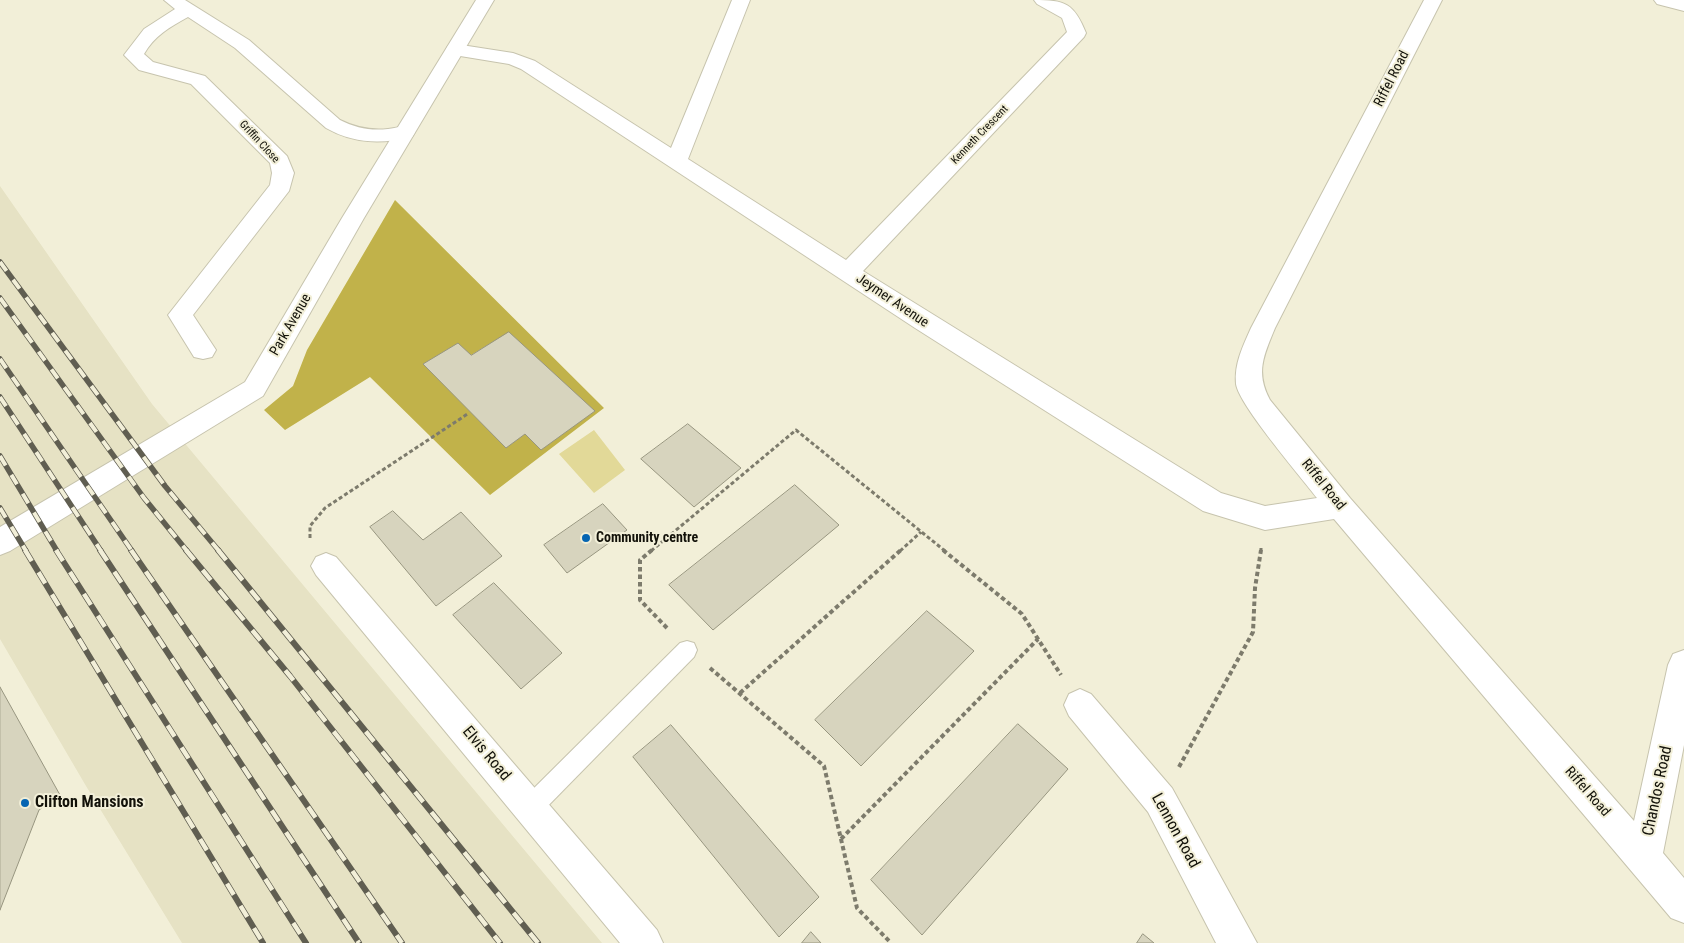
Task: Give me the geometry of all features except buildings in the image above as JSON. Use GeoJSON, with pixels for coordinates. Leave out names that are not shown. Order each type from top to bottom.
{"type":"FeatureCollection","features":[{"type":"Feature","properties":{"kind":"street"},"geometry":{"type":"LineString","coordinates":[[677,160],[741,0]]}},
{"type":"Feature","properties":{"kind":"street","name":"Kenneth Crescent"},"geometry":{"type":"LineString","coordinates":[[849,272],[1076,33],[1070,15],[1042,0]]}},
{"type":"Feature","properties":{"kind":"street","name":"Riffel Road"},"geometry":{"type":"LineString","coordinates":[[1433,0],[1251,356],[1249,385],[1261,407],[1340,506],[1684,905]]}},
{"type":"Feature","properties":{"kind":"street"},"geometry":{"type":"LineString","coordinates":[[1663,0],[1684,6]]}},
{"type":"Feature","properties":{"kind":"street","name":"Park Avenue"},"geometry":{"type":"LineString","coordinates":[[0,542],[254,388],[483,3]]}},
{"type":"Feature","properties":{"kind":"street","name":"Griffin Close"},"geometry":{"type":"LineString","coordinates":[[203,350],[180,315],[281,186],[283,173],[280,161],[198,80],[146,66],[134,54],[141,40],[160,26],[180,5],[242,44],[333,124],[344,131],[358,136],[377,136],[405,132]]}},
{"type":"Feature","properties":{"kind":"street","name":"Jeymer Avenue"},"geometry":{"type":"LineString","coordinates":[[455,50],[513,58],[528,65],[924,322],[1213,503],[1265,518],[1340,506]]}},
{"type":"Feature","properties":{"kind":"street","name":"Elvis Road"},"geometry":{"type":"LineString","coordinates":[[326,566],[644,943]]}},
{"type":"Feature","properties":{"kind":"street","name":"Chandos Road"},"geometry":{"type":"LineString","coordinates":[[1644,858],[1684,666]]}},
{"type":"Feature","properties":{"kind":"street","name":"Lennon Road"},"geometry":{"type":"LineString","coordinates":[[1080,705],[1160,800],[1221,918],[1238,943]]}},
{"type":"Feature","properties":{"kind":"lane"},"geometry":{"type":"LineString","coordinates":[[531,807],[687,650]]}},
{"type":"Feature","properties":{"kind":"path"},"geometry":{"type":"LineString","coordinates":[[326,566],[310,544],[310,526],[325,508],[469,413]]}},
{"type":"Feature","properties":{"kind":"path"},"geometry":{"type":"LineString","coordinates":[[891,943],[857,908],[824,766],[687,650],[640,600],[640,560],[796,430],[1022,614],[1080,705]]}},
{"type":"Feature","properties":{"kind":"path"},"geometry":{"type":"LineString","coordinates":[[1160,800],[1253,632],[1255,588],[1265,518]]}},
{"type":"Feature","properties":{"kind":"path"},"geometry":{"type":"LineString","coordinates":[[740,693],[921,532]]}},
{"type":"Feature","properties":{"kind":"path"},"geometry":{"type":"LineString","coordinates":[[841,839],[1038,639]]}},
{"type":"Feature","properties":{"kind":"shaded area"},"geometry":{"type":"Polygon","coordinates":[[[0,186],[152,404],[602,943],[182,943],[86,786],[0,639],[0,186]]]}},
{"type":"Feature","properties":{"kind":"shaded area"},"geometry":{"type":"Polygon","coordinates":[[[395,200],[604,408],[490,495],[370,377],[285,430],[264,410],[293,386],[307,350],[395,200]]]}},
{"type":"Feature","properties":{"kind":"shaded area"},"geometry":{"type":"Polygon","coordinates":[[[594,430],[625,470],[594,493],[559,454],[594,430]]]}},
{"type":"Feature","properties":{"kind":"railway"},"geometry":{"type":"LineString","coordinates":[[0,262],[165,486],[219,551]]}},
{"type":"Feature","properties":{"kind":"railway"},"geometry":{"type":"LineString","coordinates":[[0,298],[144,498],[187,551]]}},
{"type":"Feature","properties":{"kind":"railway"},"geometry":{"type":"LineString","coordinates":[[0,359],[132,551]]}},
{"type":"Feature","properties":{"kind":"railway"},"geometry":{"type":"LineString","coordinates":[[0,397],[101,551]]}},
{"type":"Feature","properties":{"kind":"railway"},"geometry":{"type":"LineString","coordinates":[[0,456],[57,551]]}},
{"type":"Feature","properties":{"kind":"railway"},"geometry":{"type":"LineString","coordinates":[[0,508],[26,551]]}},
{"type":"Feature","properties":{"kind":"railway"},"geometry":{"type":"LineString","coordinates":[[25,550],[263,943]]}},
{"type":"Feature","properties":{"kind":"railway"},"geometry":{"type":"LineString","coordinates":[[56,550],[306,943]]}},
{"type":"Feature","properties":{"kind":"railway"},"geometry":{"type":"LineString","coordinates":[[100,550],[359,943]]}},
{"type":"Feature","properties":{"kind":"railway"},"geometry":{"type":"LineString","coordinates":[[131,550],[402,943]]}},
{"type":"Feature","properties":{"kind":"railway"},"geometry":{"type":"LineString","coordinates":[[186,550],[290,676],[500,943]]}},
{"type":"Feature","properties":{"kind":"railway"},"geometry":{"type":"LineString","coordinates":[[218,550],[538,943]]}},
{"type":"Feature","properties":{"kind":"place","name":"Community centre"},"geometry":{"type":"Point","coordinates":[586,538]}},
{"type":"Feature","properties":{"kind":"place","name":"Clifton Mansions"},"geometry":{"type":"Point","coordinates":[25,803]}}]}
